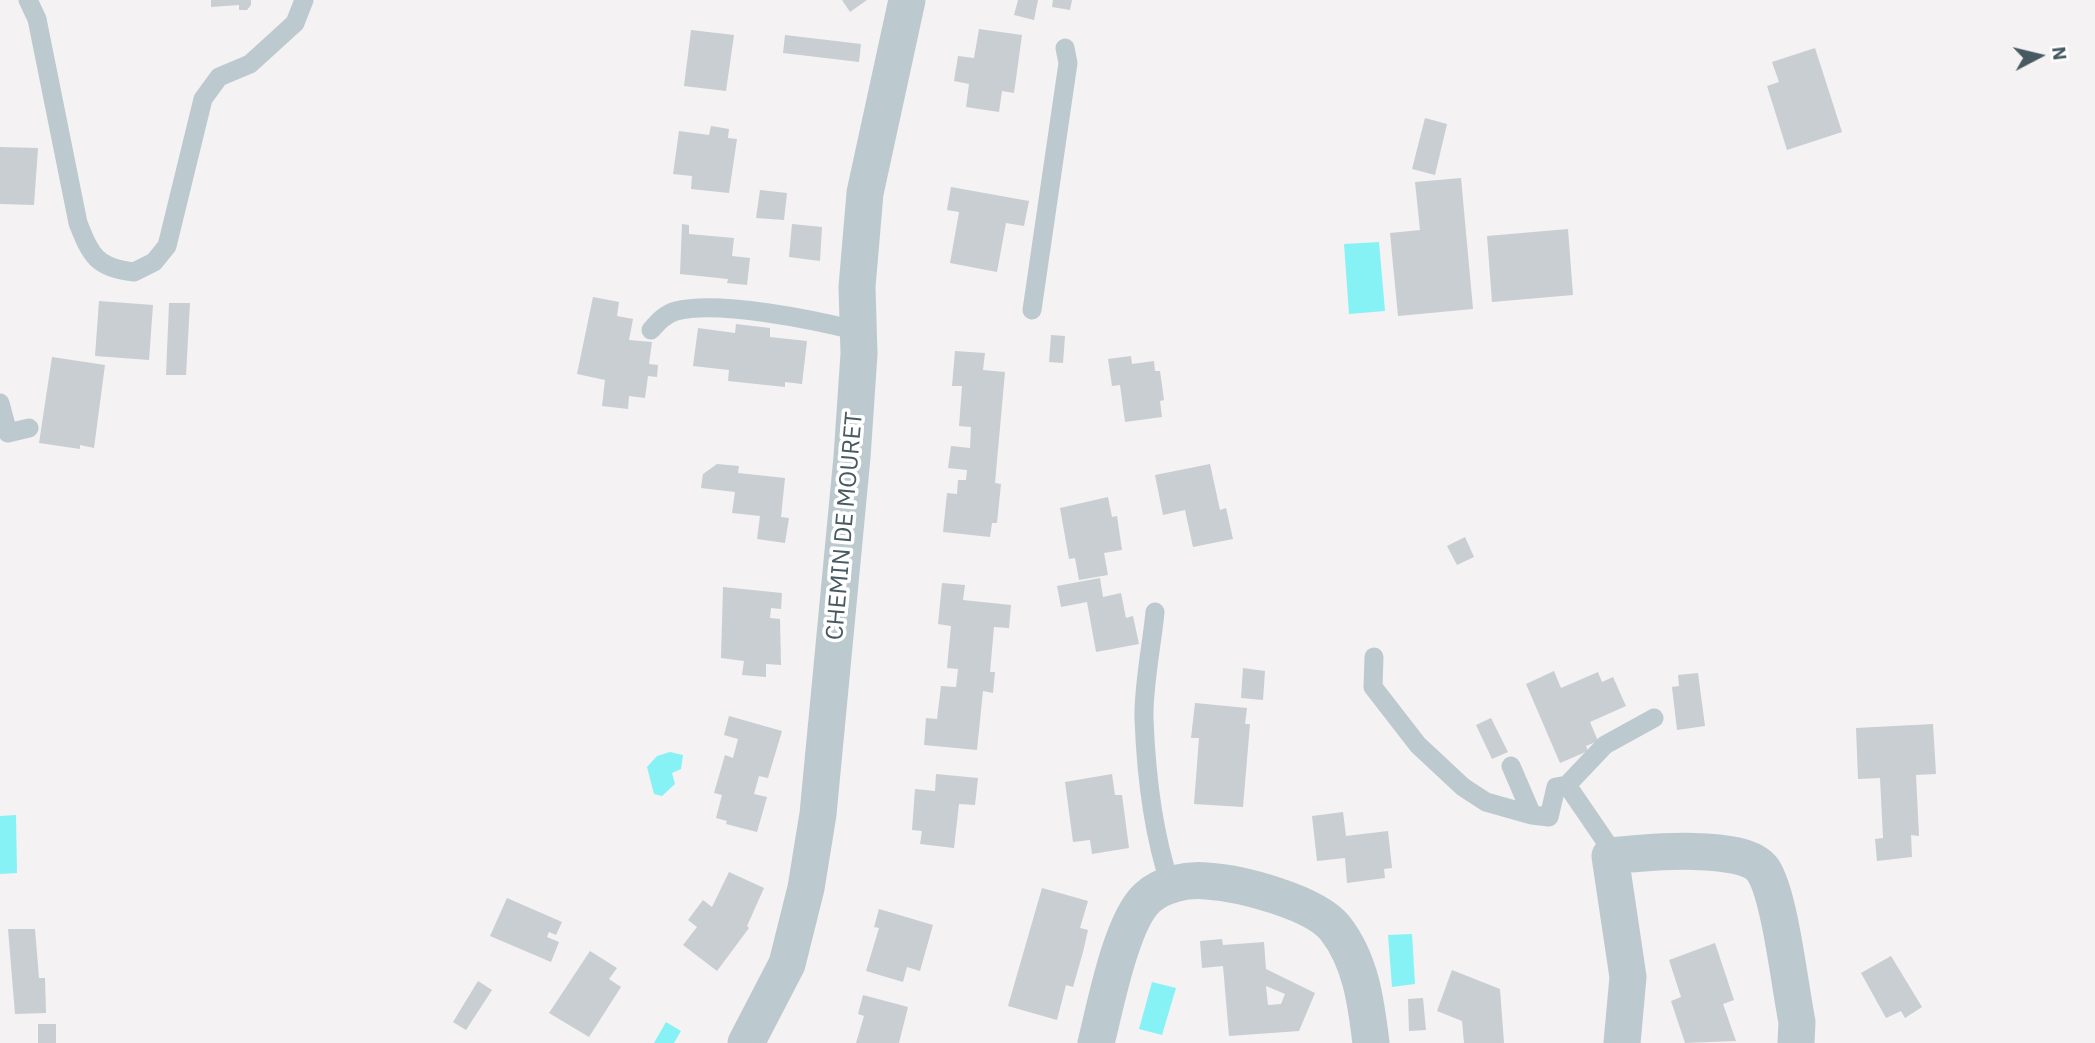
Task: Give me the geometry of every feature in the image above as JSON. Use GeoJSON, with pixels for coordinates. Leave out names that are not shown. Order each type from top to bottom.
{"type":"FeatureCollection","features":[{"type":"Feature","properties":{"kind":"street","name":"CHEMIN DE MOURET"},"geometry":{"type":"LineString","coordinates":[[746,1043],[787,964],[806,888],[816,826],[852,457],[858,331],[857,287],[864,193],[907,0]]}},
{"type":"Feature","properties":{"kind":"street"},"geometry":{"type":"LineString","coordinates":[[1622,1043],[1628,977],[1611,856],[1657,851],[1727,854],[1749,859],[1762,868],[1774,896],[1797,1022],[1796,1043]]}},
{"type":"Feature","properties":{"kind":"street"},"geometry":{"type":"LineString","coordinates":[[1096,1043],[1130,924],[1146,898],[1170,884],[1207,881],[1302,904],[1333,925],[1351,950],[1365,995],[1371,1043]]}},
{"type":"Feature","properties":{"kind":"lane"},"geometry":{"type":"LineString","coordinates":[[28,0],[37,19],[78,223],[89,252],[104,266],[134,272],[153,261],[167,246],[203,99],[219,77],[250,64],[295,23],[304,0]]}},
{"type":"Feature","properties":{"kind":"lane"},"geometry":{"type":"LineString","coordinates":[[1032,310],[1068,63],[1065,48]]}},
{"type":"Feature","properties":{"kind":"lane"},"geometry":{"type":"LineString","coordinates":[[651,330],[662,318],[675,311],[692,309],[733,310],[815,320],[858,331]]}},
{"type":"Feature","properties":{"kind":"lane"},"geometry":{"type":"LineString","coordinates":[[0,404],[8,433],[29,428]]}},
{"type":"Feature","properties":{"kind":"lane"},"geometry":{"type":"LineString","coordinates":[[1155,611],[1144,717],[1163,865],[1170,884]]}},
{"type":"Feature","properties":{"kind":"lane"},"geometry":{"type":"LineString","coordinates":[[1374,657],[1373,687],[1418,745],[1463,787],[1486,802],[1532,815],[1549,817],[1556,787],[1567,785],[1605,745],[1654,718]]}},
{"type":"Feature","properties":{"kind":"lane"},"geometry":{"type":"LineString","coordinates":[[1511,766],[1532,815]]}},
{"type":"Feature","properties":{"kind":"lane"},"geometry":{"type":"LineString","coordinates":[[1567,785],[1608,845],[1611,856]]}},
{"type":"Feature","properties":{"kind":"water"},"geometry":{"type":"Polygon","coordinates":[[[1379,242],[1385,311],[1349,314],[1344,244],[1379,242]]]}},
{"type":"Feature","properties":{"kind":"water"},"geometry":{"type":"Polygon","coordinates":[[[670,752],[683,755],[681,769],[672,773],[675,784],[662,796],[654,794],[647,767],[657,756],[670,752]]]}},
{"type":"Feature","properties":{"kind":"water"},"geometry":{"type":"Polygon","coordinates":[[[16,815],[17,873],[0,874],[0,816],[16,815]]]}},
{"type":"Feature","properties":{"kind":"water"},"geometry":{"type":"Polygon","coordinates":[[[1412,934],[1415,984],[1392,987],[1388,935],[1412,934]]]}},
{"type":"Feature","properties":{"kind":"water"},"geometry":{"type":"Polygon","coordinates":[[[1152,982],[1176,988],[1162,1035],[1139,1029],[1152,982]]]}},
{"type":"Feature","properties":{"kind":"water"},"geometry":{"type":"Polygon","coordinates":[[[666,1022],[681,1031],[674,1043],[654,1043],[666,1022]]]}},
{"type":"Feature","properties":{"kind":"building"},"geometry":{"type":"Polygon","coordinates":[[[211,0],[251,0],[251,5],[247,10],[239,10],[239,5],[211,7],[211,0]]]}},
{"type":"Feature","properties":{"kind":"building"},"geometry":{"type":"Polygon","coordinates":[[[842,0],[867,0],[850,12],[842,0]]]}},
{"type":"Feature","properties":{"kind":"building"},"geometry":{"type":"Polygon","coordinates":[[[1018,0],[1038,0],[1034,20],[1014,15],[1018,0]]]}},
{"type":"Feature","properties":{"kind":"building"},"geometry":{"type":"Polygon","coordinates":[[[1053,0],[1072,0],[1070,10],[1052,7],[1053,0]]]}},
{"type":"Feature","properties":{"kind":"building"},"geometry":{"type":"Polygon","coordinates":[[[979,29],[1022,35],[1014,93],[1002,91],[999,112],[966,107],[969,84],[954,81],[958,56],[974,58],[979,29]]]}},
{"type":"Feature","properties":{"kind":"building"},"geometry":{"type":"Polygon","coordinates":[[[691,30],[734,35],[726,91],[684,86],[691,30]]]}},
{"type":"Feature","properties":{"kind":"building"},"geometry":{"type":"Polygon","coordinates":[[[785,35],[861,44],[859,62],[783,53],[785,35]]]}},
{"type":"Feature","properties":{"kind":"building"},"geometry":{"type":"Polygon","coordinates":[[[1815,48],[1842,132],[1787,150],[1767,86],[1779,82],[1772,62],[1815,48]]]}},
{"type":"Feature","properties":{"kind":"building"},"geometry":{"type":"Polygon","coordinates":[[[1425,118],[1447,124],[1435,175],[1412,169],[1425,118]]]}},
{"type":"Feature","properties":{"kind":"building"},"geometry":{"type":"Polygon","coordinates":[[[711,126],[729,129],[728,138],[737,139],[729,193],[691,189],[692,176],[673,174],[679,131],[709,135],[711,126]]]}},
{"type":"Feature","properties":{"kind":"building"},"geometry":{"type":"Polygon","coordinates":[[[0,147],[38,148],[34,205],[0,204],[0,147]]]}},
{"type":"Feature","properties":{"kind":"building"},"geometry":{"type":"Polygon","coordinates":[[[1461,178],[1473,309],[1398,316],[1390,233],[1420,230],[1415,182],[1461,178]]]}},
{"type":"Feature","properties":{"kind":"building"},"geometry":{"type":"Polygon","coordinates":[[[951,187],[1029,201],[1024,226],[1006,223],[997,272],[950,263],[959,212],[947,210],[951,187]]]}},
{"type":"Feature","properties":{"kind":"building"},"geometry":{"type":"Polygon","coordinates":[[[760,190],[787,193],[784,220],[756,218],[760,190]]]}},
{"type":"Feature","properties":{"kind":"building"},"geometry":{"type":"Polygon","coordinates":[[[682,224],[689,225],[689,234],[734,238],[732,256],[750,258],[747,285],[727,283],[728,279],[680,274],[682,224]]]}},
{"type":"Feature","properties":{"kind":"building"},"geometry":{"type":"Polygon","coordinates":[[[792,224],[822,227],[820,261],[789,257],[792,224]]]}},
{"type":"Feature","properties":{"kind":"building"},"geometry":{"type":"Polygon","coordinates":[[[1568,229],[1573,295],[1492,302],[1487,236],[1568,229]]]}},
{"type":"Feature","properties":{"kind":"building"},"geometry":{"type":"Polygon","coordinates":[[[593,297],[619,302],[617,316],[633,319],[629,340],[652,342],[649,364],[658,365],[657,377],[648,376],[645,398],[629,396],[628,409],[602,406],[605,380],[577,374],[593,297]]]}},
{"type":"Feature","properties":{"kind":"building"},"geometry":{"type":"Polygon","coordinates":[[[99,301],[153,305],[149,360],[95,356],[99,301]]]}},
{"type":"Feature","properties":{"kind":"building"},"geometry":{"type":"Polygon","coordinates":[[[169,303],[190,303],[186,375],[166,375],[169,303]]]}},
{"type":"Feature","properties":{"kind":"building"},"geometry":{"type":"Polygon","coordinates":[[[736,324],[770,328],[770,337],[807,341],[802,384],[785,382],[785,387],[728,381],[729,370],[693,366],[698,328],[735,333],[736,324]]]}},
{"type":"Feature","properties":{"kind":"building"},"geometry":{"type":"Polygon","coordinates":[[[1051,335],[1065,336],[1063,363],[1049,362],[1051,335]]]}},
{"type":"Feature","properties":{"kind":"building"},"geometry":{"type":"Polygon","coordinates":[[[955,351],[985,353],[983,370],[1005,372],[995,483],[1001,484],[997,523],[992,523],[990,537],[943,532],[947,493],[957,494],[958,480],[966,480],[967,470],[948,468],[951,446],[970,448],[971,427],[959,426],[962,386],[952,386],[955,351]]]}},
{"type":"Feature","properties":{"kind":"building"},"geometry":{"type":"Polygon","coordinates":[[[1131,356],[1132,364],[1154,361],[1155,371],[1160,371],[1164,400],[1160,401],[1162,417],[1125,422],[1120,385],[1112,386],[1108,359],[1131,356]]]}},
{"type":"Feature","properties":{"kind":"building"},"geometry":{"type":"Polygon","coordinates":[[[52,357],[105,365],[94,448],[80,445],[80,449],[39,443],[52,357]]]}},
{"type":"Feature","properties":{"kind":"building"},"geometry":{"type":"Polygon","coordinates":[[[717,464],[739,466],[738,473],[785,478],[781,517],[789,518],[785,543],[757,539],[760,516],[732,513],[735,492],[701,488],[703,474],[717,464]]]}},
{"type":"Feature","properties":{"kind":"building"},"geometry":{"type":"Polygon","coordinates":[[[1210,464],[1220,510],[1226,508],[1233,539],[1193,547],[1185,510],[1163,515],[1155,475],[1210,464]]]}},
{"type":"Feature","properties":{"kind":"building"},"geometry":{"type":"Polygon","coordinates":[[[1108,497],[1112,517],[1117,516],[1122,550],[1104,553],[1108,575],[1079,580],[1075,558],[1069,559],[1060,508],[1108,497]]]}},
{"type":"Feature","properties":{"kind":"building"},"geometry":{"type":"Polygon","coordinates":[[[1465,537],[1474,557],[1457,565],[1447,546],[1465,537]]]}},
{"type":"Feature","properties":{"kind":"building"},"geometry":{"type":"Polygon","coordinates":[[[1100,578],[1103,597],[1121,593],[1126,618],[1133,616],[1139,644],[1096,652],[1087,602],[1061,607],[1057,586],[1100,578]]]}},
{"type":"Feature","properties":{"kind":"building"},"geometry":{"type":"Polygon","coordinates":[[[942,583],[965,585],[963,600],[1011,605],[1009,628],[994,627],[990,672],[995,672],[993,693],[983,691],[977,750],[924,745],[926,718],[937,719],[941,686],[956,687],[958,669],[947,668],[951,626],[938,624],[942,583]]]}},
{"type":"Feature","properties":{"kind":"building"},"geometry":{"type":"Polygon","coordinates":[[[723,587],[782,593],[781,609],[771,608],[770,618],[780,619],[781,665],[766,664],[766,677],[742,675],[744,661],[721,658],[723,587]]]}},
{"type":"Feature","properties":{"kind":"building"},"geometry":{"type":"Polygon","coordinates":[[[1243,668],[1265,671],[1263,700],[1241,698],[1243,668]]]}},
{"type":"Feature","properties":{"kind":"building"},"geometry":{"type":"Polygon","coordinates":[[[1554,671],[1561,688],[1598,672],[1602,682],[1613,677],[1626,706],[1590,722],[1598,741],[1586,746],[1588,751],[1560,763],[1526,684],[1554,671]]]}},
{"type":"Feature","properties":{"kind":"building"},"geometry":{"type":"Polygon","coordinates":[[[1698,673],[1705,726],[1677,730],[1672,687],[1679,686],[1678,675],[1698,673]]]}},
{"type":"Feature","properties":{"kind":"building"},"geometry":{"type":"Polygon","coordinates":[[[1195,703],[1247,708],[1245,724],[1250,724],[1243,807],[1194,804],[1199,738],[1191,738],[1195,703]]]}},
{"type":"Feature","properties":{"kind":"building"},"geometry":{"type":"Polygon","coordinates":[[[729,716],[782,731],[768,778],[759,776],[754,794],[767,797],[757,832],[726,824],[727,821],[716,818],[722,795],[714,793],[725,755],[733,758],[738,739],[724,735],[729,716]]]}},
{"type":"Feature","properties":{"kind":"building"},"geometry":{"type":"Polygon","coordinates":[[[1491,718],[1508,752],[1492,759],[1476,725],[1491,718]]]}},
{"type":"Feature","properties":{"kind":"building"},"geometry":{"type":"Polygon","coordinates":[[[1933,724],[1936,774],[1916,775],[1919,836],[1911,835],[1912,857],[1877,861],[1875,839],[1883,838],[1880,778],[1858,779],[1856,728],[1933,724]]]}},
{"type":"Feature","properties":{"kind":"building"},"geometry":{"type":"Polygon","coordinates":[[[936,774],[978,778],[975,805],[959,804],[954,848],[920,844],[922,831],[912,830],[915,789],[935,791],[936,774]]]}},
{"type":"Feature","properties":{"kind":"building"},"geometry":{"type":"Polygon","coordinates":[[[1112,774],[1115,795],[1122,795],[1129,848],[1092,854],[1090,840],[1073,842],[1065,782],[1112,774]]]}},
{"type":"Feature","properties":{"kind":"building"},"geometry":{"type":"Polygon","coordinates":[[[1343,812],[1346,836],[1388,831],[1392,868],[1384,869],[1385,878],[1347,883],[1345,858],[1317,861],[1312,816],[1343,812]]]}},
{"type":"Feature","properties":{"kind":"building"},"geometry":{"type":"Polygon","coordinates":[[[729,872],[764,888],[747,926],[749,928],[717,971],[683,945],[697,927],[688,920],[703,900],[712,907],[729,872]]]}},
{"type":"Feature","properties":{"kind":"building"},"geometry":{"type":"Polygon","coordinates":[[[1042,888],[1088,901],[1080,928],[1088,930],[1083,952],[1073,987],[1066,985],[1057,1020],[1008,1006],[1042,888]]]}},
{"type":"Feature","properties":{"kind":"building"},"geometry":{"type":"Polygon","coordinates":[[[507,898],[562,922],[556,935],[549,932],[547,937],[559,942],[551,962],[490,936],[507,898]]]}},
{"type":"Feature","properties":{"kind":"building"},"geometry":{"type":"Polygon","coordinates":[[[879,909],[933,925],[920,971],[907,967],[903,982],[866,971],[879,928],[874,927],[879,909]]]}},
{"type":"Feature","properties":{"kind":"building"},"geometry":{"type":"Polygon","coordinates":[[[8,929],[35,929],[39,978],[45,978],[46,1013],[15,1014],[8,929]]]}},
{"type":"Feature","properties":{"kind":"building"},"geometry":{"type":"Polygon","coordinates":[[[1222,939],[1223,945],[1264,942],[1266,969],[1315,993],[1299,1031],[1229,1036],[1223,966],[1202,968],[1200,941],[1222,939]],[[1266,986],[1268,1005],[1281,1004],[1285,994],[1266,986]]]}},
{"type":"Feature","properties":{"kind":"building"},"geometry":{"type":"Polygon","coordinates":[[[1715,943],[1734,1000],[1723,1004],[1736,1041],[1685,1043],[1671,1001],[1681,997],[1669,960],[1715,943]]]}},
{"type":"Feature","properties":{"kind":"building"},"geometry":{"type":"Polygon","coordinates":[[[590,951],[617,968],[609,979],[621,987],[589,1037],[549,1013],[590,951]]]}},
{"type":"Feature","properties":{"kind":"building"},"geometry":{"type":"Polygon","coordinates":[[[1891,956],[1922,1007],[1905,1018],[1901,1011],[1886,1018],[1861,973],[1891,956]]]}},
{"type":"Feature","properties":{"kind":"building"},"geometry":{"type":"Polygon","coordinates":[[[1452,970],[1500,989],[1504,1043],[1464,1043],[1462,1021],[1437,1011],[1452,970]]]}},
{"type":"Feature","properties":{"kind":"building"},"geometry":{"type":"Polygon","coordinates":[[[478,981],[492,990],[466,1030],[453,1022],[478,981]]]}},
{"type":"Feature","properties":{"kind":"building"},"geometry":{"type":"Polygon","coordinates":[[[863,995],[908,1007],[899,1043],[856,1043],[864,1016],[858,1014],[863,995]]]}},
{"type":"Feature","properties":{"kind":"building"},"geometry":{"type":"Polygon","coordinates":[[[1423,998],[1426,1030],[1409,1031],[1408,999],[1423,998]]]}},
{"type":"Feature","properties":{"kind":"building"},"geometry":{"type":"Polygon","coordinates":[[[38,1024],[56,1024],[56,1043],[38,1043],[38,1024]]]}}]}
